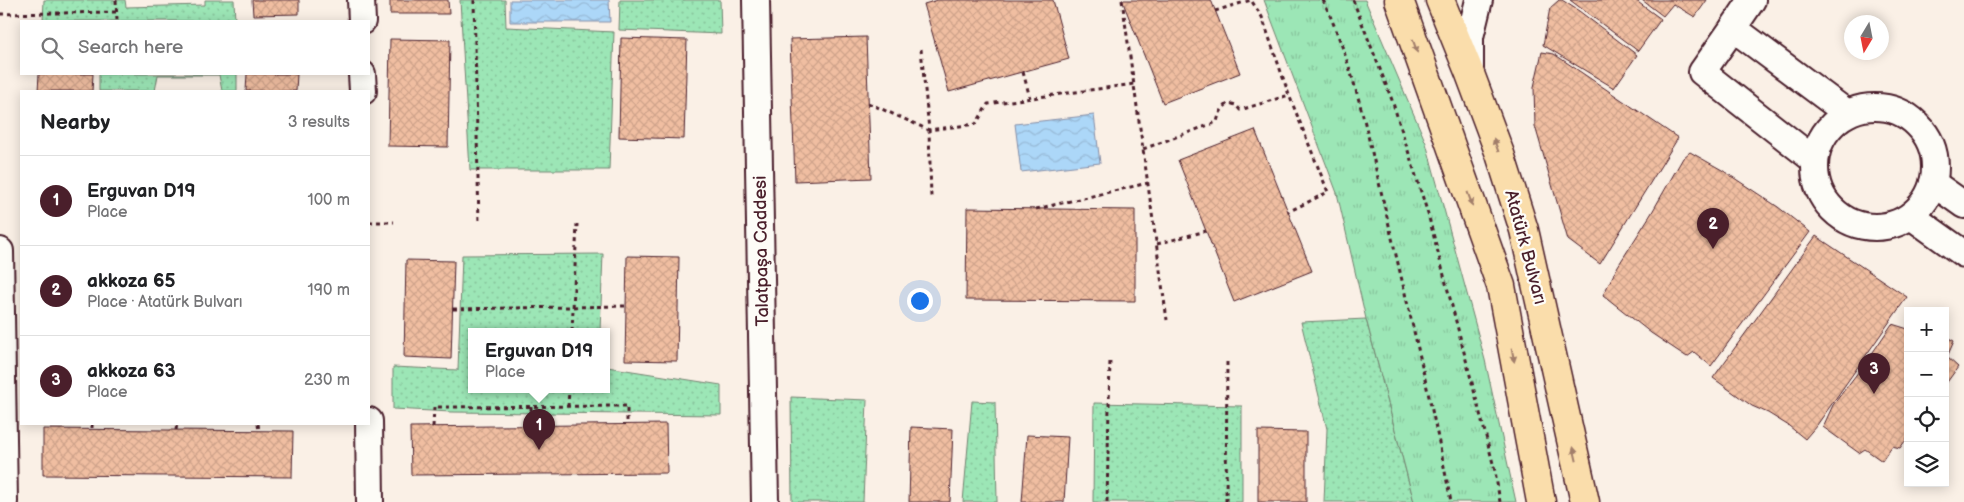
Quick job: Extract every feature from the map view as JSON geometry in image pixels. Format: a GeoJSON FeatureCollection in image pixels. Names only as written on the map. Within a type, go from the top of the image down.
{"type":"FeatureCollection","features":[{"type":"Feature","properties":{"kind":"main road","name":"Atatürk Bulvarı"},"geometry":{"type":"LineString","coordinates":[[1399,0],[1501,286],[1541,502]]}},
{"type":"Feature","properties":{"kind":"main road","name":"Atatürk Bulvarı"},"geometry":{"type":"LineString","coordinates":[[1440,0],[1500,154],[1524,230],[1585,502]]}},
{"type":"Feature","properties":{"kind":"street"},"geometry":{"type":"LineString","coordinates":[[361,0],[362,20]]}},
{"type":"Feature","properties":{"kind":"street","name":"Talatpaşa Caddesi"},"geometry":{"type":"LineString","coordinates":[[756,0],[765,502]]}},
{"type":"Feature","properties":{"kind":"street"},"geometry":{"type":"LineString","coordinates":[[1752,0],[1702,72],[1814,160]]}},
{"type":"Feature","properties":{"kind":"street"},"geometry":{"type":"LineString","coordinates":[[1470,74],[1471,4]]}},
{"type":"Feature","properties":{"kind":"street"},"geometry":{"type":"LineString","coordinates":[[1733,28],[1847,113]]}},
{"type":"Feature","properties":{"kind":"street"},"geometry":{"type":"LineString","coordinates":[[362,75],[363,90]]}},
{"type":"Feature","properties":{"kind":"street"},"geometry":{"type":"LineString","coordinates":[[1866,107],[1886,107],[1904,114],[1920,126],[1931,144],[1936,163],[1933,183],[1924,201],[1911,216],[1893,225],[1873,227],[1854,224],[1836,214],[1823,198],[1815,180],[1814,160],[1820,141],[1831,124],[1847,113],[1866,107]]}},
{"type":"Feature","properties":{"kind":"street"},"geometry":{"type":"LineString","coordinates":[[1933,183],[1964,205]]}},
{"type":"Feature","properties":{"kind":"street"},"geometry":{"type":"LineString","coordinates":[[1911,216],[1964,254]]}},
{"type":"Feature","properties":{"kind":"street"},"geometry":{"type":"LineString","coordinates":[[0,251],[4,502]]}},
{"type":"Feature","properties":{"kind":"street"},"geometry":{"type":"LineString","coordinates":[[369,425],[370,502]]}},
{"type":"Feature","properties":{"kind":"path"},"geometry":{"type":"LineString","coordinates":[[116,0],[117,20]]}},
{"type":"Feature","properties":{"kind":"path"},"geometry":{"type":"LineString","coordinates":[[474,0],[478,223]]}},
{"type":"Feature","properties":{"kind":"path"},"geometry":{"type":"LineString","coordinates":[[1122,0],[1167,320]]}},
{"type":"Feature","properties":{"kind":"path"},"geometry":{"type":"LineString","coordinates":[[1215,11],[1250,0],[1262,17],[1289,95],[1328,192],[1288,212]]}},
{"type":"Feature","properties":{"kind":"path"},"geometry":{"type":"LineString","coordinates":[[1323,0],[1337,29],[1359,101],[1436,424],[1451,502]]}},
{"type":"Feature","properties":{"kind":"path"},"geometry":{"type":"LineString","coordinates":[[1353,0],[1392,100],[1428,214],[1495,471],[1500,502]]}},
{"type":"Feature","properties":{"kind":"path"},"geometry":{"type":"LineString","coordinates":[[0,14],[117,12]]}},
{"type":"Feature","properties":{"kind":"path"},"geometry":{"type":"LineString","coordinates":[[920,49],[928,130],[931,198]]}},
{"type":"Feature","properties":{"kind":"path"},"geometry":{"type":"LineString","coordinates":[[1022,72],[1030,98]]}},
{"type":"Feature","properties":{"kind":"path"},"geometry":{"type":"LineString","coordinates":[[868,103],[928,130],[976,124],[988,104],[1134,84]]}},
{"type":"Feature","properties":{"kind":"path"},"geometry":{"type":"LineString","coordinates":[[1143,149],[1218,122],[1219,114],[1224,106],[1229,103],[1236,105],[1240,110],[1289,95]]}},
{"type":"Feature","properties":{"kind":"path"},"geometry":{"type":"LineString","coordinates":[[1036,209],[1148,183]]}},
{"type":"Feature","properties":{"kind":"path"},"geometry":{"type":"LineString","coordinates":[[370,222],[394,222]]}},
{"type":"Feature","properties":{"kind":"path"},"geometry":{"type":"LineString","coordinates":[[572,328],[577,224]]}},
{"type":"Feature","properties":{"kind":"path"},"geometry":{"type":"LineString","coordinates":[[1157,244],[1206,231]]}},
{"type":"Feature","properties":{"kind":"path"},"geometry":{"type":"LineString","coordinates":[[453,309],[626,306]]}},
{"type":"Feature","properties":{"kind":"path"},"geometry":{"type":"LineString","coordinates":[[1107,502],[1110,359]]}},
{"type":"Feature","properties":{"kind":"path"},"geometry":{"type":"LineString","coordinates":[[1226,502],[1228,362]]}},
{"type":"Feature","properties":{"kind":"path"},"geometry":{"type":"LineString","coordinates":[[568,407],[569,393]]}},
{"type":"Feature","properties":{"kind":"path"},"geometry":{"type":"LineString","coordinates":[[433,427],[434,407],[627,406],[626,425]]}},
{"type":"Feature","properties":{"kind":"path"},"geometry":{"type":"LineString","coordinates":[[531,407],[532,426]]}},
{"type":"Feature","properties":{"kind":"path"},"geometry":{"type":"LineString","coordinates":[[92,425],[92,430]]}},
{"type":"Feature","properties":{"kind":"path"},"geometry":{"type":"LineString","coordinates":[[176,430],[177,425]]}},
{"type":"Feature","properties":{"kind":"path"},"geometry":{"type":"LineString","coordinates":[[258,425],[259,431]]}},
{"type":"Feature","properties":{"kind":"green space"},"geometry":{"type":"Polygon","coordinates":[[[44,0],[125,0],[126,7],[205,5],[205,0],[234,0],[235,20],[43,20],[44,0]]]}},
{"type":"Feature","properties":{"kind":"green space"},"geometry":{"type":"Polygon","coordinates":[[[460,0],[505,0],[506,27],[614,32],[609,170],[470,170],[460,0]]]}},
{"type":"Feature","properties":{"kind":"green space"},"geometry":{"type":"Polygon","coordinates":[[[620,0],[720,0],[721,34],[619,30],[620,0]]]}},
{"type":"Feature","properties":{"kind":"green space"},"geometry":{"type":"Polygon","coordinates":[[[1264,0],[1365,0],[1426,143],[1485,360],[1516,502],[1414,502],[1366,319],[1337,193],[1264,0]]]}},
{"type":"Feature","properties":{"kind":"green space"},"geometry":{"type":"Polygon","coordinates":[[[99,75],[158,75],[155,90],[99,90],[99,75]]]}},
{"type":"Feature","properties":{"kind":"green space"},"geometry":{"type":"Polygon","coordinates":[[[219,75],[237,75],[237,90],[222,90],[219,75]]]}},
{"type":"Feature","properties":{"kind":"green space"},"geometry":{"type":"Polygon","coordinates":[[[603,254],[600,328],[468,328],[468,393],[610,393],[610,367],[721,385],[721,415],[451,412],[393,409],[393,367],[458,370],[462,255],[603,254]]]}},
{"type":"Feature","properties":{"kind":"green space"},"geometry":{"type":"Polygon","coordinates":[[[1366,319],[1414,502],[1324,502],[1327,429],[1301,322],[1366,319]]]}},
{"type":"Feature","properties":{"kind":"green space"},"geometry":{"type":"Polygon","coordinates":[[[791,397],[867,400],[863,502],[792,502],[791,397]]]}},
{"type":"Feature","properties":{"kind":"green space"},"geometry":{"type":"Polygon","coordinates":[[[972,401],[995,402],[997,502],[963,502],[972,401]]]}},
{"type":"Feature","properties":{"kind":"green space"},"geometry":{"type":"Polygon","coordinates":[[[1094,403],[1242,406],[1242,502],[1093,502],[1094,403]]]}},
{"type":"Feature","properties":{"kind":"water"},"geometry":{"type":"Polygon","coordinates":[[[510,0],[609,0],[610,22],[510,22],[510,0]]]}},
{"type":"Feature","properties":{"kind":"water"},"geometry":{"type":"Polygon","coordinates":[[[1094,115],[1100,163],[1021,172],[1015,124],[1094,115]]]}},
{"type":"Feature","properties":{"kind":"building"},"geometry":{"type":"Polygon","coordinates":[[[252,0],[299,0],[299,14],[253,15],[252,0]]]}},
{"type":"Feature","properties":{"kind":"building"},"geometry":{"type":"Polygon","coordinates":[[[390,0],[448,0],[449,14],[390,14],[390,0]]]}},
{"type":"Feature","properties":{"kind":"building"},"geometry":{"type":"Polygon","coordinates":[[[938,0],[1053,0],[1069,59],[949,92],[924,4],[938,0]]]}},
{"type":"Feature","properties":{"kind":"building"},"geometry":{"type":"Polygon","coordinates":[[[1122,0],[1211,0],[1240,73],[1163,103],[1122,0]]]}},
{"type":"Feature","properties":{"kind":"building"},"geometry":{"type":"Polygon","coordinates":[[[1559,0],[1579,11],[1637,55],[1614,88],[1543,45],[1550,8],[1559,0]]]}},
{"type":"Feature","properties":{"kind":"building"},"geometry":{"type":"Polygon","coordinates":[[[1570,0],[1635,0],[1661,19],[1638,51],[1570,0]]]}},
{"type":"Feature","properties":{"kind":"building"},"geometry":{"type":"Polygon","coordinates":[[[1642,0],[1707,0],[1695,17],[1673,4],[1663,16],[1642,0]]]}},
{"type":"Feature","properties":{"kind":"building"},"geometry":{"type":"Polygon","coordinates":[[[866,37],[871,178],[795,181],[790,39],[866,37]]]}},
{"type":"Feature","properties":{"kind":"building"},"geometry":{"type":"Polygon","coordinates":[[[621,38],[687,40],[684,139],[619,137],[621,38]]]}},
{"type":"Feature","properties":{"kind":"building"},"geometry":{"type":"Polygon","coordinates":[[[390,39],[450,40],[448,147],[388,146],[390,39]]]}},
{"type":"Feature","properties":{"kind":"building"},"geometry":{"type":"Polygon","coordinates":[[[1542,52],[1554,54],[1678,138],[1600,264],[1568,240],[1535,126],[1534,87],[1542,52]]]}},
{"type":"Feature","properties":{"kind":"building"},"geometry":{"type":"Polygon","coordinates":[[[39,75],[93,75],[92,90],[38,90],[39,75]]]}},
{"type":"Feature","properties":{"kind":"building"},"geometry":{"type":"Polygon","coordinates":[[[247,75],[297,75],[296,90],[246,90],[247,75]]]}},
{"type":"Feature","properties":{"kind":"building"},"geometry":{"type":"Polygon","coordinates":[[[1255,130],[1312,271],[1234,302],[1178,160],[1255,130]]]}},
{"type":"Feature","properties":{"kind":"building"},"geometry":{"type":"Polygon","coordinates":[[[1690,152],[1722,170],[1778,207],[1810,232],[1711,366],[1694,352],[1687,357],[1651,333],[1603,295],[1618,266],[1683,158],[1690,152]]]}},
{"type":"Feature","properties":{"kind":"building"},"geometry":{"type":"Polygon","coordinates":[[[967,208],[1135,210],[1135,301],[966,300],[967,208]]]}},
{"type":"Feature","properties":{"kind":"building"},"geometry":{"type":"Polygon","coordinates":[[[1816,236],[1907,297],[1817,425],[1805,439],[1789,426],[1752,406],[1713,378],[1816,236]]]}},
{"type":"Feature","properties":{"kind":"building"},"geometry":{"type":"Polygon","coordinates":[[[627,256],[679,257],[677,361],[625,360],[627,256]]]}},
{"type":"Feature","properties":{"kind":"building"},"geometry":{"type":"Polygon","coordinates":[[[406,260],[454,261],[451,359],[404,357],[406,260]]]}},
{"type":"Feature","properties":{"kind":"building"},"geometry":{"type":"Polygon","coordinates":[[[1892,324],[1904,328],[1904,442],[1900,448],[1892,446],[1882,461],[1865,449],[1859,453],[1823,427],[1833,405],[1892,324]]]}},
{"type":"Feature","properties":{"kind":"building"},"geometry":{"type":"Polygon","coordinates":[[[1949,338],[1954,341],[1949,352],[1949,338]]]}},
{"type":"Feature","properties":{"kind":"building"},"geometry":{"type":"Polygon","coordinates":[[[1949,359],[1958,367],[1949,379],[1949,359]]]}},
{"type":"Feature","properties":{"kind":"building"},"geometry":{"type":"Polygon","coordinates":[[[666,424],[667,473],[411,475],[410,427],[666,424]]]}},
{"type":"Feature","properties":{"kind":"building"},"geometry":{"type":"Polygon","coordinates":[[[911,427],[953,429],[950,502],[909,502],[911,427]]]}},
{"type":"Feature","properties":{"kind":"building"},"geometry":{"type":"Polygon","coordinates":[[[43,429],[293,431],[292,477],[43,475],[43,429]]]}},
{"type":"Feature","properties":{"kind":"building"},"geometry":{"type":"Polygon","coordinates":[[[1258,431],[1306,432],[1306,502],[1258,502],[1258,431]]]}},
{"type":"Feature","properties":{"kind":"building"},"geometry":{"type":"Polygon","coordinates":[[[1027,435],[1068,437],[1064,502],[1022,502],[1027,435]]]}},
{"type":"Feature","properties":{"kind":"place","name":"akkoza 65"},"geometry":{"type":"Point","coordinates":[1713,249]}},
{"type":"Feature","properties":{"kind":"place","name":"akkoza 63"},"geometry":{"type":"Point","coordinates":[1874,394]}},
{"type":"Feature","properties":{"kind":"place","name":"Erguvan D19"},"geometry":{"type":"Point","coordinates":[539,450]}}]}
